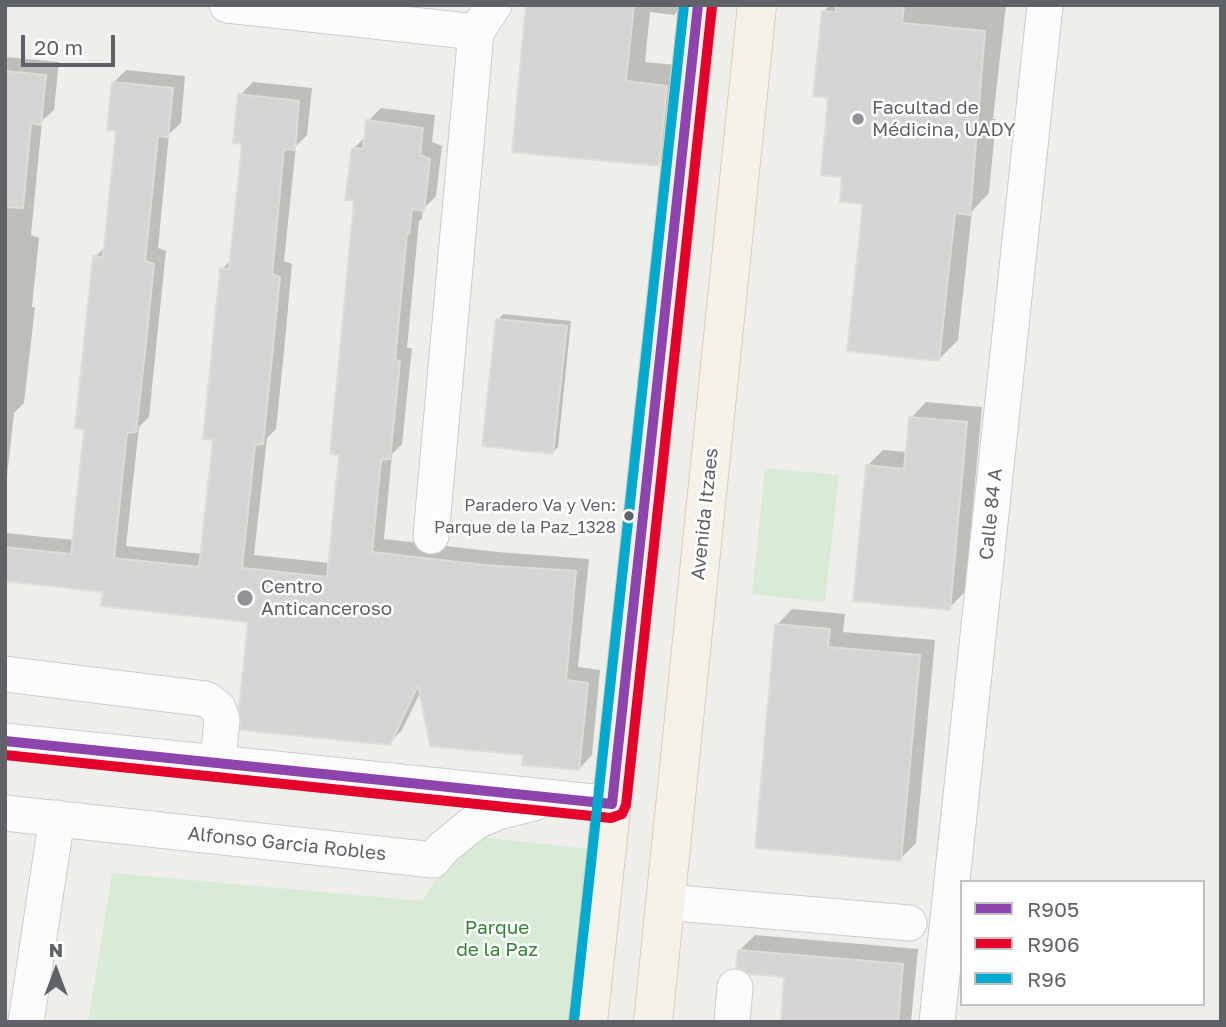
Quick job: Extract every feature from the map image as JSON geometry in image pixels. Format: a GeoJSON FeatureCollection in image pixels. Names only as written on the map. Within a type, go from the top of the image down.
{"type":"FeatureCollection","features":[{"type":"Feature","properties":{"kind":"main road"},"geometry":{"type":"LineString","coordinates":[[588,1022],[698,5]]}},
{"type":"Feature","properties":{"kind":"main road","name":"Avenida Itzaes"},"geometry":{"type":"LineString","coordinates":[[653,1022],[757,5]]}},
{"type":"Feature","properties":{"kind":"street"},"geometry":{"type":"LineString","coordinates":[[227,5],[485,18],[431,536]]}},
{"type":"Feature","properties":{"kind":"street","name":"Calle 84 A"},"geometry":{"type":"LineString","coordinates":[[937,1022],[1045,5]]}},
{"type":"Feature","properties":{"kind":"street"},"geometry":{"type":"LineString","coordinates":[[5,674],[206,699],[218,708],[222,719],[218,763]]}},
{"type":"Feature","properties":{"kind":"street","name":"Alfonso Garcia Robles"},"geometry":{"type":"LineString","coordinates":[[5,741],[612,804]]}},
{"type":"Feature","properties":{"kind":"street","name":"Alfonso Garcia Robles"},"geometry":{"type":"LineString","coordinates":[[5,813],[433,860],[443,848],[475,822],[498,812],[551,798]]}},
{"type":"Feature","properties":{"kind":"street"},"geometry":{"type":"LineString","coordinates":[[26,1022],[57,818]]}},
{"type":"Feature","properties":{"kind":"street"},"geometry":{"type":"LineString","coordinates":[[665,902],[909,923]]}},
{"type":"Feature","properties":{"kind":"street"},"geometry":{"type":"LineString","coordinates":[[732,1022],[735,987]]}},
{"type":"Feature","properties":{"kind":"green space"},"geometry":{"type":"Polygon","coordinates":[[[765,468],[839,475],[825,602],[752,594],[765,468]]]}},
{"type":"Feature","properties":{"kind":"green space","name":"Parque de la Paz"},"geometry":{"type":"Polygon","coordinates":[[[475,838],[590,849],[572,1022],[88,1022],[112,873],[422,901],[456,850],[475,838]]]}},
{"type":"Feature","properties":{"kind":"building"},"geometry":{"type":"Polygon","coordinates":[[[526,5],[634,5],[626,81],[667,86],[659,166],[512,152],[526,5]]]}},
{"type":"Feature","properties":{"kind":"building","name":"Facultad de Médicina, UADY"},"geometry":{"type":"Polygon","coordinates":[[[836,5],[904,5],[902,23],[985,31],[970,215],[955,213],[939,361],[847,351],[863,204],[840,202],[842,177],[821,175],[828,98],[813,96],[822,11],[836,12],[836,5]]]}},
{"type":"Feature","properties":{"kind":"building"},"geometry":{"type":"Polygon","coordinates":[[[5,71],[46,75],[41,125],[31,123],[23,208],[5,207],[5,71]]]}},
{"type":"Feature","properties":{"kind":"building"},"geometry":{"type":"Polygon","coordinates":[[[112,82],[173,88],[168,137],[158,136],[145,261],[154,264],[145,352],[136,432],[127,433],[114,558],[199,567],[213,440],[203,439],[220,268],[229,269],[242,144],[233,143],[238,94],[299,101],[295,150],[284,149],[272,274],[280,277],[271,367],[263,444],[255,445],[242,568],[327,577],[339,455],[330,454],[354,201],[345,200],[352,148],[363,149],[366,120],[423,128],[420,155],[430,159],[424,211],[412,209],[409,234],[407,233],[395,360],[400,361],[390,459],[381,460],[372,552],[484,565],[576,571],[566,680],[588,683],[579,770],[522,765],[523,755],[430,746],[418,685],[390,745],[241,730],[239,708],[248,622],[101,606],[103,592],[5,581],[5,547],[71,554],[84,429],[75,428],[93,256],[103,257],[116,131],[107,130],[112,82]]]}},
{"type":"Feature","properties":{"kind":"building"},"geometry":{"type":"Polygon","coordinates":[[[496,319],[567,326],[553,454],[482,446],[496,319]]]}},
{"type":"Feature","properties":{"kind":"building"},"geometry":{"type":"Polygon","coordinates":[[[909,417],[967,422],[950,610],[853,601],[866,465],[904,469],[909,417]]]}},
{"type":"Feature","properties":{"kind":"building"},"geometry":{"type":"Polygon","coordinates":[[[775,624],[830,629],[828,647],[920,655],[901,861],[755,848],[775,624]]]}},
{"type":"Feature","properties":{"kind":"building"},"geometry":{"type":"Polygon","coordinates":[[[738,950],[903,964],[898,1022],[781,1022],[784,977],[750,974],[736,967],[738,950]]]}},
{"type":"Feature","properties":{"kind":"transit line","name":"R96"},"geometry":{"type":"LineString","coordinates":[[574,1020],[684,5]]}},
{"type":"Feature","properties":{"kind":"transit line","name":"R905"},"geometry":{"type":"LineString","coordinates":[[5,741],[612,804],[698,5]]}},
{"type":"Feature","properties":{"kind":"transit line","name":"R906"},"geometry":{"type":"LineString","coordinates":[[5,755],[611,818],[622,814],[626,805],[712,6]]}},
{"type":"Feature","properties":{"kind":"place","name":"Facultad de Médicina, UADY"},"geometry":{"type":"Point","coordinates":[858,119]}},
{"type":"Feature","properties":{"kind":"place","name":"Paradero Va y Ven: Parque de la Paz_1328"},"geometry":{"type":"Point","coordinates":[629,516]}},
{"type":"Feature","properties":{"kind":"place","name":"Centro Anticanceroso"},"geometry":{"type":"Point","coordinates":[245,598]}}]}
